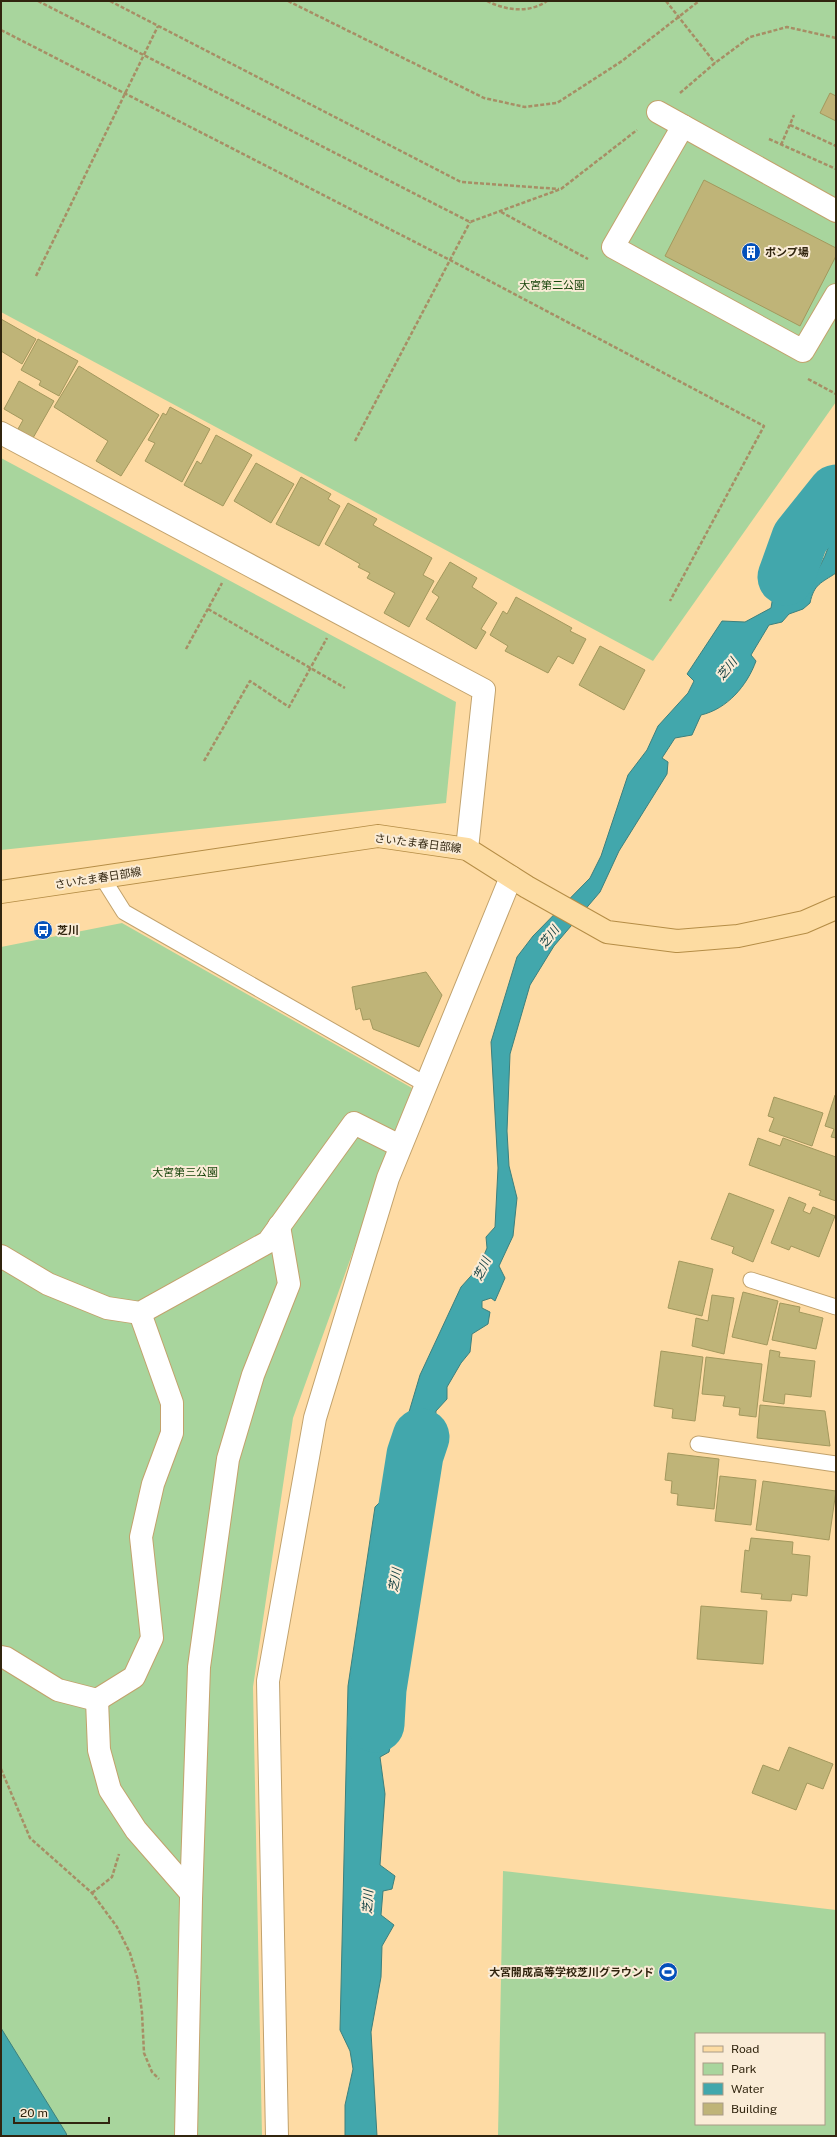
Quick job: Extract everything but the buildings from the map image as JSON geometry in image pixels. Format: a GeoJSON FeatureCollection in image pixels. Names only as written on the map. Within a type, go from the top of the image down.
{"type":"FeatureCollection","features":[{"type":"Feature","properties":{"kind":"main road","name":"さいたま春日部線"},"geometry":{"type":"LineString","coordinates":[[1,892],[378,836],[467,849],[519,882],[607,932],[677,941],[738,936],[804,922],[836,908]]}},
{"type":"Feature","properties":{"kind":"street"},"geometry":{"type":"LineString","coordinates":[[658,112],[836,211]]}},
{"type":"Feature","properties":{"kind":"street"},"geometry":{"type":"LineString","coordinates":[[683,126],[613,247],[803,351],[836,295]]}},
{"type":"Feature","properties":{"kind":"street"},"geometry":{"type":"LineString","coordinates":[[1,432],[484,690],[467,849]]}},
{"type":"Feature","properties":{"kind":"street"},"geometry":{"type":"LineString","coordinates":[[277,2136],[268,1681],[314,1418],[388,1178],[400,1146],[425,1084],[519,882]]}},
{"type":"Feature","properties":{"kind":"street"},"geometry":{"type":"LineString","coordinates":[[1,1256],[48,1284],[107,1308],[140,1313],[268,1242],[354,1123],[400,1146]]}},
{"type":"Feature","properties":{"kind":"street"},"geometry":{"type":"LineString","coordinates":[[186,2136],[191,1893],[199,1667],[228,1459],[253,1375],[289,1284],[279,1226]]}},
{"type":"Feature","properties":{"kind":"street"},"geometry":{"type":"LineString","coordinates":[[1,1657],[6,1658],[58,1690],[97,1700],[134,1677],[152,1638],[141,1537],[153,1484],[172,1433],[172,1403],[140,1313]]}},
{"type":"Feature","properties":{"kind":"street"},"geometry":{"type":"LineString","coordinates":[[97,1700],[99,1750],[110,1790],[136,1830],[191,1893]]}},
{"type":"Feature","properties":{"kind":"lane"},"geometry":{"type":"LineString","coordinates":[[102,877],[124,912],[425,1084]]}},
{"type":"Feature","properties":{"kind":"lane"},"geometry":{"type":"LineString","coordinates":[[751,1280],[836,1307]]}},
{"type":"Feature","properties":{"kind":"lane"},"geometry":{"type":"LineString","coordinates":[[698,1444],[836,1464]]}},
{"type":"Feature","properties":{"kind":"path"},"geometry":{"type":"LineString","coordinates":[[38,1],[470,222]]}},
{"type":"Feature","properties":{"kind":"path"},"geometry":{"type":"LineString","coordinates":[[110,1],[461,182],[561,189]]}},
{"type":"Feature","properties":{"kind":"path"},"geometry":{"type":"LineString","coordinates":[[288,1],[484,98],[525,107],[557,103],[622,61],[699,1]]}},
{"type":"Feature","properties":{"kind":"path"},"geometry":{"type":"LineString","coordinates":[[487,1],[502,9],[523,10],[547,1]]}},
{"type":"Feature","properties":{"kind":"path"},"geometry":{"type":"LineString","coordinates":[[666,1],[715,63]]}},
{"type":"Feature","properties":{"kind":"path"},"geometry":{"type":"LineString","coordinates":[[36,276],[158,26]]}},
{"type":"Feature","properties":{"kind":"path"},"geometry":{"type":"LineString","coordinates":[[355,441],[470,222],[561,189],[617,147],[715,63],[750,38],[788,27],[836,38]]}},
{"type":"Feature","properties":{"kind":"path"},"geometry":{"type":"LineString","coordinates":[[1,30],[450,260],[764,426],[670,601]]}},
{"type":"Feature","properties":{"kind":"path"},"geometry":{"type":"LineString","coordinates":[[781,145],[794,115]]}},
{"type":"Feature","properties":{"kind":"path"},"geometry":{"type":"LineString","coordinates":[[790,125],[836,146]]}},
{"type":"Feature","properties":{"kind":"path"},"geometry":{"type":"LineString","coordinates":[[764,138],[836,169]]}},
{"type":"Feature","properties":{"kind":"path"},"geometry":{"type":"LineString","coordinates":[[186,650],[236,558]]}},
{"type":"Feature","properties":{"kind":"path"},"geometry":{"type":"LineString","coordinates":[[208,609],[345,688]]}},
{"type":"Feature","properties":{"kind":"path"},"geometry":{"type":"LineString","coordinates":[[204,761],[250,681],[289,707],[340,613]]}},
{"type":"Feature","properties":{"kind":"path"},"geometry":{"type":"LineString","coordinates":[[1,1769],[30,1838],[92,1893],[117,1926],[130,1954],[138,1980],[142,2013],[144,2053],[152,2072],[166,2084],[187,2090]]}},
{"type":"Feature","properties":{"kind":"path"},"geometry":{"type":"LineString","coordinates":[[92,1893],[112,1878],[120,1852],[127,1816]]}},
{"type":"Feature","properties":{"kind":"green space","name":"大宮第二公園"},"geometry":{"type":"Polygon","coordinates":[[[1,1],[836,1],[836,402],[653,661],[1,312],[1,1]]]}},
{"type":"Feature","properties":{"kind":"green space"},"geometry":{"type":"Polygon","coordinates":[[[1,458],[456,702],[446,803],[1,850],[1,458]]]}},
{"type":"Feature","properties":{"kind":"green space","name":"大宮第三公園"},"geometry":{"type":"Polygon","coordinates":[[[122,923],[412,1088],[293,1418],[253,1687],[262,2136],[1,2136],[1,947],[122,923]]]}},
{"type":"Feature","properties":{"kind":"green space","name":"大宮開成高等学校芝川グラウンド"},"geometry":{"type":"Polygon","coordinates":[[[503,1871],[836,1910],[836,2136],[498,2136],[503,1871]]]}},
{"type":"Feature","properties":{"kind":"water"},"geometry":{"type":"Polygon","coordinates":[[[836,477],[836,498],[826,505],[803,540],[807,558],[807,568],[805,573],[802,579],[794,587],[782,594],[782,602],[788,604],[801,592],[817,572],[828,548],[820,542],[829,530],[836,525],[836,573],[816,588],[810,603],[803,609],[789,614],[782,622],[769,625],[751,655],[756,661],[752,670],[735,695],[719,708],[701,715],[692,735],[675,738],[662,758],[668,762],[667,774],[619,851],[600,892],[554,946],[530,985],[510,1054],[507,1131],[509,1166],[517,1198],[513,1236],[499,1266],[505,1278],[495,1301],[491,1298],[482,1301],[482,1308],[490,1312],[488,1324],[472,1334],[470,1352],[461,1363],[447,1387],[447,1399],[436,1411],[435,1426],[428,1449],[421,1452],[420,1459],[426,1469],[423,1479],[414,1492],[408,1511],[396,1520],[393,1546],[403,1551],[385,1612],[383,1709],[391,1714],[383,1732],[391,1742],[389,1752],[380,1757],[385,1794],[380,1865],[395,1876],[392,1889],[383,1891],[381,1915],[394,1925],[382,1946],[381,1977],[371,2032],[377,2136],[345,2136],[345,2105],[353,2069],[350,2051],[340,2030],[348,1686],[375,1507],[387,1495],[400,1456],[401,1439],[420,1375],[461,1287],[479,1267],[487,1248],[486,1237],[495,1227],[498,1168],[491,1042],[517,957],[533,936],[590,878],[601,856],[628,775],[647,750],[658,726],[688,693],[694,681],[687,674],[722,621],[745,622],[771,608],[775,584],[790,548],[817,509],[817,499],[832,479],[836,477]]]}},
{"type":"Feature","properties":{"kind":"water"},"geometry":{"type":"Polygon","coordinates":[[[1,2028],[66,2133],[67,2136],[1,2136],[1,2028]]]}},
{"type":"Feature","properties":{"kind":"waterway","name":"芝川"},"geometry":{"type":"LineString","coordinates":[[786,577],[800,538],[836,493]]}},
{"type":"Feature","properties":{"kind":"waterway","name":"芝川"},"geometry":{"type":"LineString","coordinates":[[376,1724],[378,1689],[415,1455],[421,1437]]}},
{"type":"Feature","properties":{"kind":"place","name":"ポンプ場"},"geometry":{"type":"Point","coordinates":[751,252]}},
{"type":"Feature","properties":{"kind":"place","name":"芝川"},"geometry":{"type":"Point","coordinates":[43,930]}},
{"type":"Feature","properties":{"kind":"place","name":"大宮開成高等学校芝川グラウンド"},"geometry":{"type":"Point","coordinates":[668,1972]}}]}
